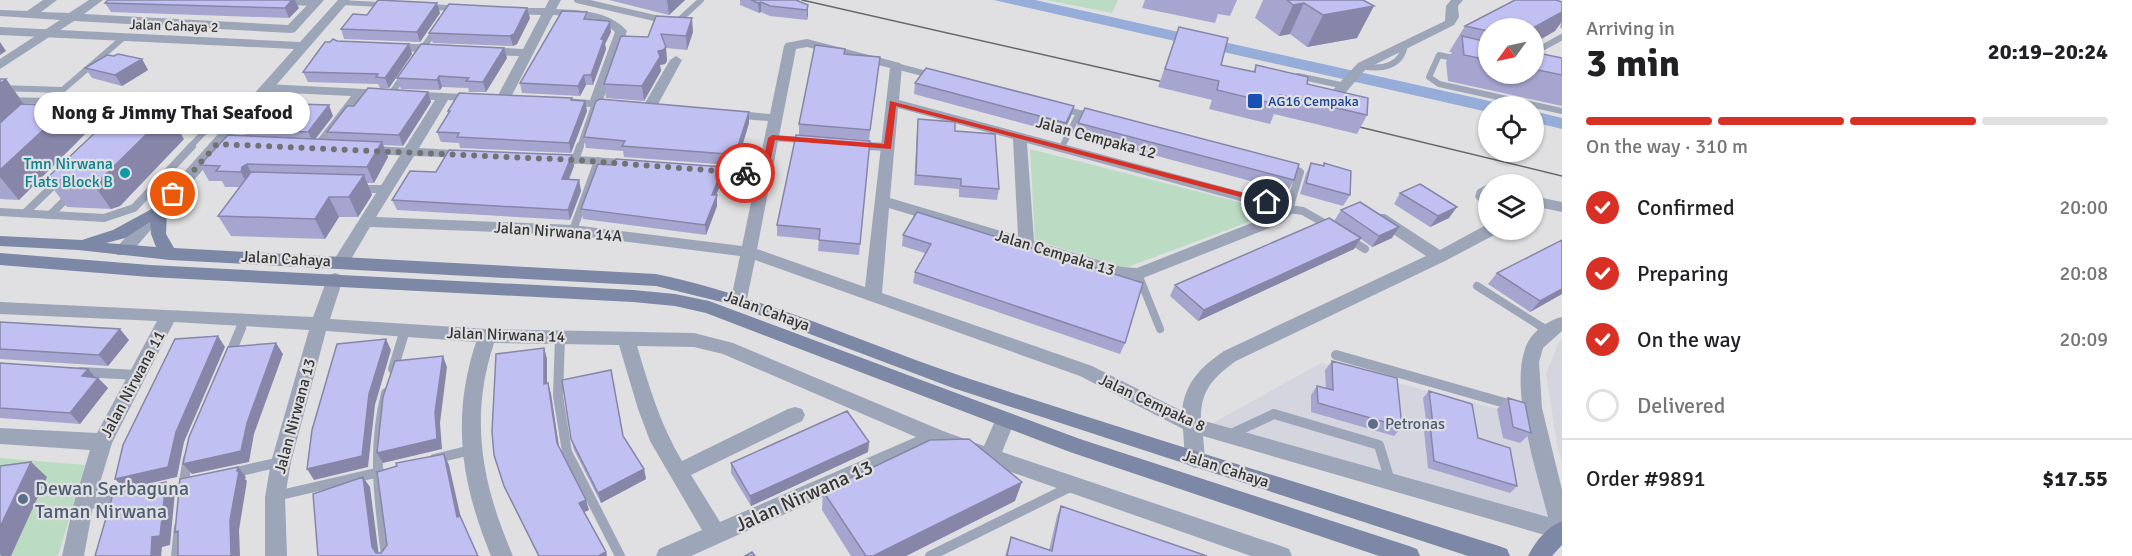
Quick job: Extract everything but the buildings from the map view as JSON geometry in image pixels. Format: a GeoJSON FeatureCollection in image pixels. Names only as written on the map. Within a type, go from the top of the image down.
{"type":"FeatureCollection","features":[{"type":"Feature","properties":{"kind":"main road"},"geometry":{"type":"LineString","coordinates":[[78,245],[118,234],[159,210]]}},
{"type":"Feature","properties":{"kind":"main road"},"geometry":{"type":"LineString","coordinates":[[159,210],[156,233],[159,241],[170,254]]}},
{"type":"Feature","properties":{"kind":"main road","name":"Jalan Cahaya"},"geometry":{"type":"LineString","coordinates":[[0,241],[78,245],[123,251],[633,296],[675,300],[710,307],[1077,446],[1409,556]]}},
{"type":"Feature","properties":{"kind":"main road"},"geometry":{"type":"LineString","coordinates":[[71,264],[93,262],[123,251],[127,259],[150,271]]}},
{"type":"Feature","properties":{"kind":"main road","name":"Jalan Cahaya"},"geometry":{"type":"LineString","coordinates":[[0,259],[150,271],[338,270],[656,280],[698,288],[739,299],[957,382],[1499,556]]}},
{"type":"Feature","properties":{"kind":"main road"},"geometry":{"type":"LineString","coordinates":[[1539,556],[1562,530]]}},
{"type":"Feature","properties":{"kind":"street"},"geometry":{"type":"LineString","coordinates":[[29,15],[51,0]]}},
{"type":"Feature","properties":{"kind":"street"},"geometry":{"type":"LineString","coordinates":[[0,65],[97,0]]}},
{"type":"Feature","properties":{"kind":"street"},"geometry":{"type":"LineString","coordinates":[[266,88],[508,99],[527,53],[555,0]]}},
{"type":"Feature","properties":{"kind":"street"},"geometry":{"type":"LineString","coordinates":[[1339,89],[1360,68],[1450,23],[1453,17],[1452,6],[1457,0]]}},
{"type":"Feature","properties":{"kind":"street"},"geometry":{"type":"LineString","coordinates":[[0,13],[291,29],[317,1]]}},
{"type":"Feature","properties":{"kind":"street"},"geometry":{"type":"LineString","coordinates":[[123,251],[159,210],[223,145],[230,130],[343,1],[431,3],[448,12],[489,10],[549,13],[599,18],[614,24],[621,31],[595,103]]}},
{"type":"Feature","properties":{"kind":"street","name":"Jalan Cahaya 2"},"geometry":{"type":"LineString","coordinates":[[0,31],[44,35],[304,46]]}},
{"type":"Feature","properties":{"kind":"street"},"geometry":{"type":"LineString","coordinates":[[739,299],[790,46],[797,43],[807,43],[896,66],[873,296]]}},
{"type":"Feature","properties":{"kind":"street"},"geometry":{"type":"LineString","coordinates":[[376,46],[419,53],[463,50],[527,53]]}},
{"type":"Feature","properties":{"kind":"street"},"geometry":{"type":"LineString","coordinates":[[549,101],[644,107],[676,60]]}},
{"type":"Feature","properties":{"kind":"street"},"geometry":{"type":"LineString","coordinates":[[318,148],[360,93]]}},
{"type":"Feature","properties":{"kind":"street","name":"Jalan Nirwana 13"},"geometry":{"type":"LineString","coordinates":[[276,556],[275,497],[281,462],[320,323],[338,270],[444,96]]}},
{"type":"Feature","properties":{"kind":"street","name":"Jalan Cempaka 12"},"geometry":{"type":"LineString","coordinates":[[892,102],[1289,209]]}},
{"type":"Feature","properties":{"kind":"street"},"geometry":{"type":"LineString","coordinates":[[718,114],[776,118]]}},
{"type":"Feature","properties":{"kind":"street"},"geometry":{"type":"LineString","coordinates":[[1020,136],[1026,244]]}},
{"type":"Feature","properties":{"kind":"street"},"geometry":{"type":"LineString","coordinates":[[410,152],[481,155]]}},
{"type":"Feature","properties":{"kind":"street"},"geometry":{"type":"LineString","coordinates":[[540,158],[645,165]]}},
{"type":"Feature","properties":{"kind":"street"},"geometry":{"type":"LineString","coordinates":[[693,168],[764,174]]}},
{"type":"Feature","properties":{"kind":"street","name":"Jalan Cempaka 13"},"geometry":{"type":"LineString","coordinates":[[882,201],[1122,273],[1138,274],[1277,219],[1289,209]]}},
{"type":"Feature","properties":{"kind":"street"},"geometry":{"type":"LineString","coordinates":[[1544,203],[1562,207]]}},
{"type":"Feature","properties":{"kind":"street"},"geometry":{"type":"LineString","coordinates":[[1370,212],[1439,257]]}},
{"type":"Feature","properties":{"kind":"street","name":"Jalan Nirwana 14A"},"geometry":{"type":"LineString","coordinates":[[366,222],[573,230],[748,252]]}},
{"type":"Feature","properties":{"kind":"street"},"geometry":{"type":"LineString","coordinates":[[1195,459],[1191,402],[1197,385],[1209,369],[1230,356],[1478,236]]}},
{"type":"Feature","properties":{"kind":"street","name":"Jalan Cempaka 8"},"geometry":{"type":"LineString","coordinates":[[748,252],[1086,371],[1192,425],[1562,530]]}},
{"type":"Feature","properties":{"kind":"street","name":"Jalan Nirwana 14"},"geometry":{"type":"LineString","coordinates":[[0,308],[320,323],[487,336],[694,340],[727,348],[936,437],[1072,486],[1281,556]]}},
{"type":"Feature","properties":{"kind":"street","name":"Jalan Nirwana 11"},"geometry":{"type":"LineString","coordinates":[[73,556],[83,506],[102,442],[169,316]]}},
{"type":"Feature","properties":{"kind":"street"},"geometry":{"type":"LineString","coordinates":[[1554,327],[1533,348],[1530,367],[1533,411],[1562,530]]}},
{"type":"Feature","properties":{"kind":"street"},"geometry":{"type":"LineString","coordinates":[[487,336],[475,376],[471,411],[471,450],[494,538],[502,556]]}},
{"type":"Feature","properties":{"kind":"street"},"geometry":{"type":"LineString","coordinates":[[626,338],[647,409],[660,441],[716,535]]}},
{"type":"Feature","properties":{"kind":"street"},"geometry":{"type":"LineString","coordinates":[[679,472],[795,415]]}},
{"type":"Feature","properties":{"kind":"street"},"geometry":{"type":"LineString","coordinates":[[990,456],[1005,420]]}},
{"type":"Feature","properties":{"kind":"street"},"geometry":{"type":"LineString","coordinates":[[0,436],[102,442]]}},
{"type":"Feature","properties":{"kind":"street","name":"Jalan Nirwana 13"},"geometry":{"type":"LineString","coordinates":[[670,555],[936,437]]}},
{"type":"Feature","properties":{"kind":"lane"},"geometry":{"type":"LineString","coordinates":[[577,0],[676,23],[701,0]]}},
{"type":"Feature","properties":{"kind":"lane"},"geometry":{"type":"LineString","coordinates":[[282,2],[317,1]]}},
{"type":"Feature","properties":{"kind":"lane"},"geometry":{"type":"LineString","coordinates":[[419,53],[439,24]]}},
{"type":"Feature","properties":{"kind":"lane"},"geometry":{"type":"LineString","coordinates":[[1544,47],[1562,37]]}},
{"type":"Feature","properties":{"kind":"lane"},"geometry":{"type":"LineString","coordinates":[[33,115],[123,38]]}},
{"type":"Feature","properties":{"kind":"lane"},"geometry":{"type":"LineString","coordinates":[[1468,62],[1439,55],[1429,77],[1440,84],[1562,111]]}},
{"type":"Feature","properties":{"kind":"lane"},"geometry":{"type":"LineString","coordinates":[[896,66],[942,78]]}},
{"type":"Feature","properties":{"kind":"lane"},"geometry":{"type":"LineString","coordinates":[[391,94],[410,67]]}},
{"type":"Feature","properties":{"kind":"lane"},"geometry":{"type":"LineString","coordinates":[[1293,75],[1339,89]]}},
{"type":"Feature","properties":{"kind":"lane"},"geometry":{"type":"LineString","coordinates":[[0,88],[62,90]]}},
{"type":"Feature","properties":{"kind":"lane"},"geometry":{"type":"LineString","coordinates":[[0,100],[50,101]]}},
{"type":"Feature","properties":{"kind":"lane"},"geometry":{"type":"LineString","coordinates":[[575,160],[595,103]]}},
{"type":"Feature","properties":{"kind":"lane"},"geometry":{"type":"LineString","coordinates":[[1056,107],[1101,118]]}},
{"type":"Feature","properties":{"kind":"lane"},"geometry":{"type":"LineString","coordinates":[[1062,147],[1079,113]]}},
{"type":"Feature","properties":{"kind":"lane"},"geometry":{"type":"LineString","coordinates":[[69,124],[126,126]]}},
{"type":"Feature","properties":{"kind":"lane"},"geometry":{"type":"LineString","coordinates":[[106,134],[114,126]]}},
{"type":"Feature","properties":{"kind":"lane"},"geometry":{"type":"LineString","coordinates":[[161,128],[230,130]]}},
{"type":"Feature","properties":{"kind":"lane"},"geometry":{"type":"LineString","coordinates":[[0,212],[104,218],[134,208],[207,129]]}},
{"type":"Feature","properties":{"kind":"lane"},"geometry":{"type":"LineString","coordinates":[[772,138],[818,141]]}},
{"type":"Feature","properties":{"kind":"lane"},"geometry":{"type":"LineString","coordinates":[[853,144],[888,147]]}},
{"type":"Feature","properties":{"kind":"lane"},"geometry":{"type":"LineString","coordinates":[[364,150],[410,152]]}},
{"type":"Feature","properties":{"kind":"lane"},"geometry":{"type":"LineString","coordinates":[[573,230],[598,161]]}},
{"type":"Feature","properties":{"kind":"lane"},"geometry":{"type":"LineString","coordinates":[[1273,162],[1300,170],[1289,209],[1314,216],[1365,249]]}},
{"type":"Feature","properties":{"kind":"lane"},"geometry":{"type":"LineString","coordinates":[[25,213],[66,174]]}},
{"type":"Feature","properties":{"kind":"lane"},"geometry":{"type":"LineString","coordinates":[[351,189],[386,189]]}},
{"type":"Feature","properties":{"kind":"lane"},"geometry":{"type":"LineString","coordinates":[[51,214],[75,190]]}},
{"type":"Feature","properties":{"kind":"lane"},"geometry":{"type":"LineString","coordinates":[[1138,274],[1160,330]]}},
{"type":"Feature","properties":{"kind":"lane"},"geometry":{"type":"LineString","coordinates":[[1477,286],[1554,327]]}},
{"type":"Feature","properties":{"kind":"lane"},"geometry":{"type":"LineString","coordinates":[[222,371],[245,319]]}},
{"type":"Feature","properties":{"kind":"lane"},"geometry":{"type":"LineString","coordinates":[[386,556],[381,472],[382,406],[405,330]]}},
{"type":"Feature","properties":{"kind":"lane"},"geometry":{"type":"LineString","coordinates":[[560,337],[558,396],[567,452],[620,556]]}},
{"type":"Feature","properties":{"kind":"lane"},"geometry":{"type":"LineString","coordinates":[[1336,355],[1533,411]]}},
{"type":"Feature","properties":{"kind":"lane"},"geometry":{"type":"LineString","coordinates":[[69,371],[138,375]]}},
{"type":"Feature","properties":{"kind":"lane"},"geometry":{"type":"LineString","coordinates":[[1227,436],[1274,414],[1378,445],[1390,482]]}},
{"type":"Feature","properties":{"kind":"lane"},"geometry":{"type":"LineString","coordinates":[[183,487],[191,445]]}},
{"type":"Feature","properties":{"kind":"lane"},"geometry":{"type":"LineString","coordinates":[[418,463],[471,450]]}},
{"type":"Feature","properties":{"kind":"lane"},"geometry":{"type":"LineString","coordinates":[[216,477],[281,462]]}},
{"type":"Feature","properties":{"kind":"lane"},"geometry":{"type":"LineString","coordinates":[[275,497],[381,472]]}},
{"type":"Feature","properties":{"kind":"lane"},"geometry":{"type":"LineString","coordinates":[[933,555],[1072,486]]}},
{"type":"Feature","properties":{"kind":"lane"},"geometry":{"type":"LineString","coordinates":[[83,506],[139,494]]}},
{"type":"Feature","properties":{"kind":"lane"},"geometry":{"type":"LineString","coordinates":[[176,556],[180,515]]}},
{"type":"Feature","properties":{"kind":"shaded area"},"geometry":{"type":"Polygon","coordinates":[[[1562,340],[1562,462],[1557,445],[1546,373],[1559,342],[1562,340]]]}},
{"type":"Feature","properties":{"kind":"shaded area"},"geometry":{"type":"Polygon","coordinates":[[[1321,363],[1528,417],[1554,523],[1209,425],[1321,363]]]}},
{"type":"Feature","properties":{"kind":"green space"},"geometry":{"type":"Polygon","coordinates":[[[1047,0],[1118,0],[1112,13],[1047,0]]]}},
{"type":"Feature","properties":{"kind":"green space"},"geometry":{"type":"Polygon","coordinates":[[[1030,149],[1247,204],[1259,218],[1125,268],[1035,240],[1030,149]]]}},
{"type":"Feature","properties":{"kind":"green space"},"geometry":{"type":"Polygon","coordinates":[[[0,458],[85,465],[58,556],[0,556],[0,458]]]}},
{"type":"Feature","properties":{"kind":"water"},"geometry":{"type":"Polygon","coordinates":[[[994,0],[1035,0],[1478,98],[1478,110],[994,0]]]}},
{"type":"Feature","properties":{"kind":"water"},"geometry":{"type":"Polygon","coordinates":[[[1544,114],[1562,118],[1562,129],[1544,125],[1544,114]]]}},
{"type":"Feature","properties":{"kind":"tram line"},"geometry":{"type":"LineString","coordinates":[[802,0],[1177,85]]}},
{"type":"Feature","properties":{"kind":"tram line"},"geometry":{"type":"LineString","coordinates":[[1343,123],[1562,176]]}},
{"type":"Feature","properties":{"kind":"way so far"},"geometry":{"type":"LineString","coordinates":[[173,194],[217,144],[575,160],[745,173]]}},
{"type":"Feature","properties":{"kind":"place","name":"AG16 Cempaka"},"geometry":{"type":"Point","coordinates":[1255,101]}},
{"type":"Feature","properties":{"kind":"place","name":"Tmn Nirwana Flats Block B"},"geometry":{"type":"Point","coordinates":[125,173]}},
{"type":"Feature","properties":{"kind":"place","name":"Nong & Jimmy Thai Seafood"},"geometry":{"type":"Point","coordinates":[173,194]}},
{"type":"Feature","properties":{"kind":"place","name":"Petronas"},"geometry":{"type":"Point","coordinates":[1373,424]}},
{"type":"Feature","properties":{"kind":"place","name":"Dewan Serbaguna Taman Nirwana"},"geometry":{"type":"Point","coordinates":[23,499]}},
{"type":"Feature","properties":{"kind":"route"},"geometry":{"type":"LineString","coordinates":[[745,173],[764,174],[772,138],[888,147],[892,102],[1267,202]]}}]}
